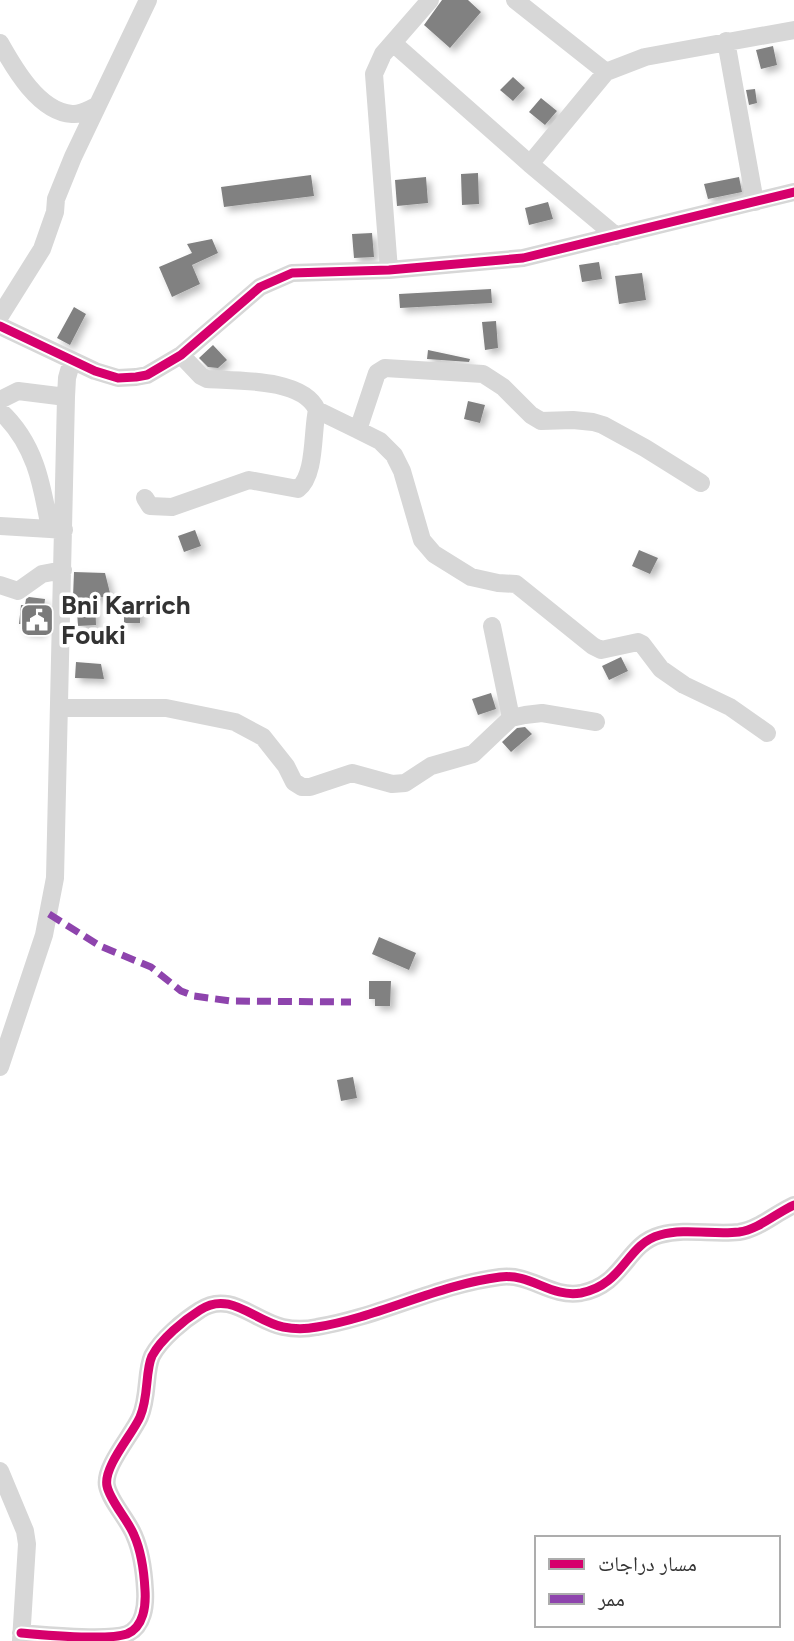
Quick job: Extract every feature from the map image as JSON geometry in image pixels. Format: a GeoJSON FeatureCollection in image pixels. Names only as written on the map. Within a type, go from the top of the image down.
{"type":"FeatureCollection","features":[{"type":"Feature","properties":{"kind":"street"},"geometry":{"type":"LineString","coordinates":[[148,0],[73,157],[56,199],[55,212],[41,250],[0,324],[106,375],[128,378],[147,375],[181,355],[260,287],[275,278],[309,271],[389,270],[505,261],[794,192]]}},
{"type":"Feature","properties":{"kind":"street"},"geometry":{"type":"LineString","coordinates":[[389,270],[374,74],[378,63],[393,43],[430,0]]}},
{"type":"Feature","properties":{"kind":"street"},"geometry":{"type":"LineString","coordinates":[[515,0],[606,72]]}},
{"type":"Feature","properties":{"kind":"street"},"geometry":{"type":"LineString","coordinates":[[530,164],[606,72],[645,57],[794,30]]}},
{"type":"Feature","properties":{"kind":"street"},"geometry":{"type":"LineString","coordinates":[[726,41],[755,202]]}},
{"type":"Feature","properties":{"kind":"street"},"geometry":{"type":"LineString","coordinates":[[0,43],[21,79],[46,102],[71,114],[82,113],[97,106]]}},
{"type":"Feature","properties":{"kind":"street"},"geometry":{"type":"LineString","coordinates":[[393,43],[616,236]]}},
{"type":"Feature","properties":{"kind":"street"},"geometry":{"type":"LineString","coordinates":[[145,498],[150,506],[172,507],[249,480],[298,489],[306,483],[309,472],[317,410],[314,402],[282,386],[207,379],[181,355]]}},
{"type":"Feature","properties":{"kind":"street"},"geometry":{"type":"LineString","coordinates":[[57,530],[66,397],[72,360]]}},
{"type":"Feature","properties":{"kind":"street"},"geometry":{"type":"LineString","coordinates":[[358,430],[377,373],[381,369],[483,374],[503,387],[531,415],[541,421],[573,420],[603,425],[701,483]]}},
{"type":"Feature","properties":{"kind":"street"},"geometry":{"type":"LineString","coordinates":[[0,400],[18,391],[66,397]]}},
{"type":"Feature","properties":{"kind":"street"},"geometry":{"type":"LineString","coordinates":[[317,410],[380,441],[394,455],[402,471],[422,540],[434,554],[471,578],[516,584],[601,650],[638,642],[642,644],[661,669],[684,685],[730,706],[767,733]]}},
{"type":"Feature","properties":{"kind":"street"},"geometry":{"type":"LineString","coordinates":[[0,411],[28,444],[57,530],[63,570],[57,849],[50,907],[41,945],[0,1067]]}},
{"type":"Feature","properties":{"kind":"street"},"geometry":{"type":"LineString","coordinates":[[0,526],[57,530]]}},
{"type":"Feature","properties":{"kind":"street"},"geometry":{"type":"LineString","coordinates":[[0,585],[18,591],[42,574],[63,570]]}},
{"type":"Feature","properties":{"kind":"street"},"geometry":{"type":"LineString","coordinates":[[492,626],[511,718]]}},
{"type":"Feature","properties":{"kind":"street"},"geometry":{"type":"LineString","coordinates":[[59,708],[166,708],[234,722],[263,737],[286,766],[294,782],[302,787],[310,787],[352,773],[392,784],[405,783],[431,766],[473,754],[511,718],[542,713],[596,722]]}},
{"type":"Feature","properties":{"kind":"street"},"geometry":{"type":"LineString","coordinates":[[0,1471],[25,1531],[27,1544],[21,1637],[108,1638],[128,1634],[139,1624],[146,1603],[144,1565],[134,1536],[106,1483],[112,1465],[141,1416],[148,1391],[152,1357],[166,1339],[198,1311],[211,1303],[237,1306],[282,1327],[313,1328],[358,1318],[461,1285],[503,1276],[526,1278],[553,1292],[580,1293],[606,1284],[643,1243],[660,1235],[698,1230],[740,1232],[794,1205]]}},
{"type":"Feature","properties":{"kind":"building"},"geometry":{"type":"Polygon","coordinates":[[[442,0],[468,0],[481,12],[450,48],[424,25],[442,0]]]}},
{"type":"Feature","properties":{"kind":"building"},"geometry":{"type":"Polygon","coordinates":[[[773,46],[777,65],[761,69],[756,50],[773,46]]]}},
{"type":"Feature","properties":{"kind":"building"},"geometry":{"type":"Polygon","coordinates":[[[513,77],[525,88],[513,101],[500,90],[513,77]]]}},
{"type":"Feature","properties":{"kind":"building"},"geometry":{"type":"Polygon","coordinates":[[[755,89],[757,103],[749,105],[746,90],[755,89]]]}},
{"type":"Feature","properties":{"kind":"building"},"geometry":{"type":"Polygon","coordinates":[[[541,98],[557,111],[545,125],[529,112],[541,98]]]}},
{"type":"Feature","properties":{"kind":"building"},"geometry":{"type":"Polygon","coordinates":[[[478,173],[479,204],[462,205],[461,174],[478,173]]]}},
{"type":"Feature","properties":{"kind":"building"},"geometry":{"type":"Polygon","coordinates":[[[311,175],[314,196],[224,207],[221,187],[311,175]]]}},
{"type":"Feature","properties":{"kind":"building"},"geometry":{"type":"Polygon","coordinates":[[[426,177],[428,203],[397,206],[395,180],[426,177]]]}},
{"type":"Feature","properties":{"kind":"building"},"geometry":{"type":"Polygon","coordinates":[[[739,177],[742,192],[708,199],[704,184],[739,177]]]}},
{"type":"Feature","properties":{"kind":"building"},"geometry":{"type":"Polygon","coordinates":[[[548,202],[553,219],[529,225],[525,208],[548,202]]]}},
{"type":"Feature","properties":{"kind":"building"},"geometry":{"type":"Polygon","coordinates":[[[372,233],[374,257],[354,258],[352,234],[372,233]]]}},
{"type":"Feature","properties":{"kind":"building"},"geometry":{"type":"Polygon","coordinates":[[[212,239],[218,253],[192,265],[200,284],[172,297],[159,267],[192,253],[187,244],[212,239]]]}},
{"type":"Feature","properties":{"kind":"building"},"geometry":{"type":"Polygon","coordinates":[[[599,262],[602,279],[582,282],[579,265],[599,262]]]}},
{"type":"Feature","properties":{"kind":"building"},"geometry":{"type":"Polygon","coordinates":[[[642,273],[646,300],[619,304],[615,276],[642,273]]]}},
{"type":"Feature","properties":{"kind":"building"},"geometry":{"type":"Polygon","coordinates":[[[491,289],[492,303],[400,308],[399,294],[491,289]]]}},
{"type":"Feature","properties":{"kind":"building"},"geometry":{"type":"Polygon","coordinates":[[[74,307],[86,314],[70,345],[57,338],[74,307]]]}},
{"type":"Feature","properties":{"kind":"building"},"geometry":{"type":"Polygon","coordinates":[[[496,321],[498,348],[485,350],[482,322],[496,321]]]}},
{"type":"Feature","properties":{"kind":"building"},"geometry":{"type":"Polygon","coordinates":[[[213,345],[227,360],[218,368],[208,367],[199,358],[213,345]]]}},
{"type":"Feature","properties":{"kind":"building"},"geometry":{"type":"Polygon","coordinates":[[[428,350],[470,359],[469,362],[427,359],[428,350]]]}},
{"type":"Feature","properties":{"kind":"building"},"geometry":{"type":"Polygon","coordinates":[[[468,401],[485,405],[480,423],[464,419],[468,401]]]}},
{"type":"Feature","properties":{"kind":"building"},"geometry":{"type":"Polygon","coordinates":[[[195,530],[201,546],[184,552],[178,536],[195,530]]]}},
{"type":"Feature","properties":{"kind":"building"},"geometry":{"type":"Polygon","coordinates":[[[639,550],[658,558],[650,574],[632,566],[639,550]]]}},
{"type":"Feature","properties":{"kind":"building"},"geometry":{"type":"Polygon","coordinates":[[[74,572],[105,573],[111,597],[95,597],[96,625],[78,626],[76,597],[73,597],[74,572]]]}},
{"type":"Feature","properties":{"kind":"building"},"geometry":{"type":"Polygon","coordinates":[[[29,597],[45,599],[45,626],[42,626],[41,633],[22,631],[23,624],[19,624],[21,605],[25,605],[29,597]]]}},
{"type":"Feature","properties":{"kind":"building"},"geometry":{"type":"Polygon","coordinates":[[[124,606],[141,606],[140,623],[124,623],[124,606]]]}},
{"type":"Feature","properties":{"kind":"building"},"geometry":{"type":"Polygon","coordinates":[[[621,657],[628,671],[609,680],[602,666],[621,657]]]}},
{"type":"Feature","properties":{"kind":"building"},"geometry":{"type":"Polygon","coordinates":[[[76,662],[101,664],[104,679],[75,678],[76,662]]]}},
{"type":"Feature","properties":{"kind":"building"},"geometry":{"type":"Polygon","coordinates":[[[491,693],[496,709],[478,715],[472,699],[491,693]]]}},
{"type":"Feature","properties":{"kind":"building"},"geometry":{"type":"Polygon","coordinates":[[[525,727],[532,734],[511,752],[502,742],[517,728],[525,727]]]}},
{"type":"Feature","properties":{"kind":"building"},"geometry":{"type":"Polygon","coordinates":[[[379,937],[416,953],[409,970],[372,954],[379,937]]]}},
{"type":"Feature","properties":{"kind":"building"},"geometry":{"type":"Polygon","coordinates":[[[369,981],[391,981],[390,1006],[375,1006],[375,999],[369,999],[369,981]]]}},
{"type":"Feature","properties":{"kind":"building"},"geometry":{"type":"Polygon","coordinates":[[[353,1077],[357,1098],[341,1101],[337,1080],[353,1077]]]}},
{"type":"Feature","properties":{"kind":"marked path"},"geometry":{"type":"LineString","coordinates":[[49,914],[100,946],[151,967],[181,991],[194,996],[231,1001],[351,1002]]}},
{"type":"Feature","properties":{"kind":"cycle path"},"geometry":{"type":"LineString","coordinates":[[0,326],[95,371],[118,378],[136,377],[147,375],[181,355],[260,287],[292,273],[389,270],[523,258],[794,192]]}},
{"type":"Feature","properties":{"kind":"cycle path"},"geometry":{"type":"LineString","coordinates":[[21,1633],[76,1637],[117,1636],[133,1631],[140,1621],[145,1596],[141,1555],[131,1529],[109,1492],[107,1478],[140,1417],[152,1356],[173,1330],[200,1310],[222,1303],[242,1309],[272,1324],[287,1328],[304,1328],[340,1322],[454,1287],[500,1277],[521,1279],[570,1294],[581,1293],[607,1282],[639,1247],[660,1235],[680,1232],[739,1232],[794,1205]]}},
{"type":"Feature","properties":{"kind":"place","name":"Bni Karrich Fouki"},"geometry":{"type":"Point","coordinates":[37,620]}}]}
